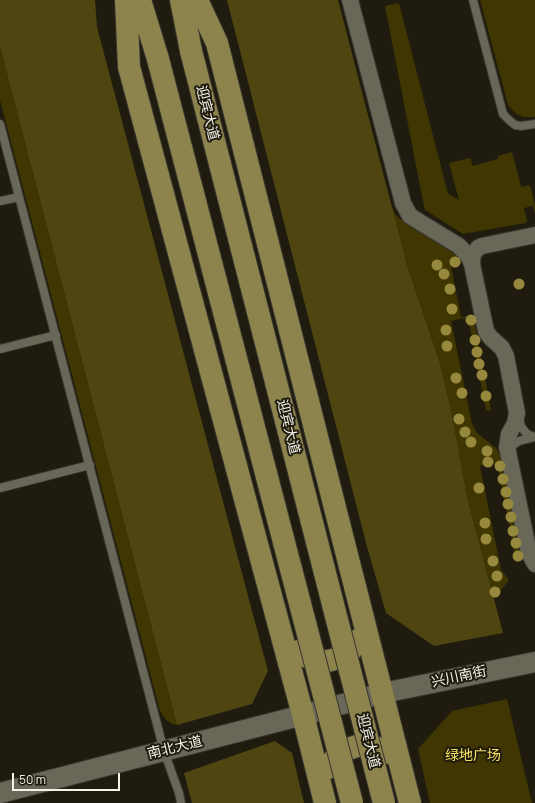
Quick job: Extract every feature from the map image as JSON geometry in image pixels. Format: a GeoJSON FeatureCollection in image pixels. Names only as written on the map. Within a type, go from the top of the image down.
{"type":"FeatureCollection","features":[{"type":"Feature","properties":{"kind":"main road"},"geometry":{"type":"LineString","coordinates":[[126,0],[129,67],[325,800]]}},
{"type":"Feature","properties":{"kind":"main road"},"geometry":{"type":"LineString","coordinates":[[140,0],[158,59],[352,803]]}},
{"type":"Feature","properties":{"kind":"main road","name":"迎宾大道"},"geometry":{"type":"LineString","coordinates":[[181,0],[191,51],[384,803]]}},
{"type":"Feature","properties":{"kind":"main road"},"geometry":{"type":"LineString","coordinates":[[197,0],[217,43],[410,803]]}},
{"type":"Feature","properties":{"kind":"main road"},"geometry":{"type":"LineString","coordinates":[[279,625],[289,641],[307,657],[321,661],[328,661],[339,658],[351,650],[357,641],[361,630],[362,610]]}},
{"type":"Feature","properties":{"kind":"main road"},"geometry":{"type":"LineString","coordinates":[[325,800],[325,780],[328,768],[336,757],[348,749],[356,746],[364,745],[378,748],[386,753],[398,766],[404,777]]}},
{"type":"Feature","properties":{"kind":"street"},"geometry":{"type":"LineString","coordinates":[[350,0],[403,203],[410,216],[460,246],[468,248],[535,235]]}},
{"type":"Feature","properties":{"kind":"street"},"geometry":{"type":"LineString","coordinates":[[488,244],[478,248],[475,251],[472,257],[472,264],[483,324],[490,337],[504,352],[516,407],[516,418],[507,441],[508,453],[530,553],[535,564]]}},
{"type":"Feature","properties":{"kind":"street"},"geometry":{"type":"LineString","coordinates":[[460,246],[469,257],[472,264]]}},
{"type":"Feature","properties":{"kind":"street","name":"兴川南街"},"geometry":{"type":"LineString","coordinates":[[303,715],[383,693],[535,662]]}},
{"type":"Feature","properties":{"kind":"street","name":"南北大道"},"geometry":{"type":"LineString","coordinates":[[0,793],[303,715]]}},
{"type":"Feature","properties":{"kind":"lane"},"geometry":{"type":"LineString","coordinates":[[473,0],[503,114],[515,125],[521,126],[535,124]]}},
{"type":"Feature","properties":{"kind":"lane"},"geometry":{"type":"LineString","coordinates":[[0,124],[164,751],[179,793],[181,803]]}},
{"type":"Feature","properties":{"kind":"lane"},"geometry":{"type":"LineString","coordinates":[[0,201],[19,196]]}},
{"type":"Feature","properties":{"kind":"lane"},"geometry":{"type":"LineString","coordinates":[[0,349],[56,335]]}},
{"type":"Feature","properties":{"kind":"lane"},"geometry":{"type":"LineString","coordinates":[[516,407],[522,429],[529,435],[535,437]]}},
{"type":"Feature","properties":{"kind":"lane"},"geometry":{"type":"LineString","coordinates":[[508,453],[512,446],[519,441],[535,437]]}},
{"type":"Feature","properties":{"kind":"lane"},"geometry":{"type":"LineString","coordinates":[[0,488],[90,466]]}},
{"type":"Feature","properties":{"kind":"green space"},"geometry":{"type":"Polygon","coordinates":[[[480,0],[535,0],[535,117],[523,117],[515,113],[508,105],[480,0]]]}},
{"type":"Feature","properties":{"kind":"green space"},"geometry":{"type":"Polygon","coordinates":[[[399,3],[448,194],[459,200],[449,163],[470,158],[473,166],[498,159],[498,156],[512,152],[521,187],[530,185],[535,205],[535,214],[533,206],[524,208],[527,220],[526,223],[463,234],[425,210],[385,6],[399,3]]]}},
{"type":"Feature","properties":{"kind":"green space"},"geometry":{"type":"Polygon","coordinates":[[[0,47],[177,725],[166,720],[160,711],[0,100],[0,47]]]}},
{"type":"Feature","properties":{"kind":"green space"},"geometry":{"type":"Polygon","coordinates":[[[391,205],[395,214],[401,220],[457,255],[462,263],[451,266],[461,317],[473,315],[491,409],[490,411],[486,410],[468,317],[451,321],[472,424],[477,433],[496,448],[501,457],[520,555],[518,557],[515,555],[497,463],[480,466],[501,570],[509,580],[494,599],[468,501],[452,415],[440,363],[407,265],[391,205]]]}},
{"type":"Feature","properties":{"kind":"green space","name":"绿地广场"},"geometry":{"type":"Polygon","coordinates":[[[507,699],[532,803],[430,803],[418,749],[452,711],[507,699]]]}},
{"type":"Feature","properties":{"kind":"shaded area"},"geometry":{"type":"Polygon","coordinates":[[[0,0],[95,0],[97,27],[268,671],[252,704],[177,725],[0,47],[0,0]]]}},
{"type":"Feature","properties":{"kind":"shaded area"},"geometry":{"type":"Polygon","coordinates":[[[227,0],[338,0],[407,265],[440,363],[452,415],[468,501],[503,633],[434,646],[386,613],[366,543],[227,0]]]}},
{"type":"Feature","properties":{"kind":"shaded area"},"geometry":{"type":"Polygon","coordinates":[[[275,741],[292,753],[304,803],[192,803],[184,773],[275,741]]]}}]}
